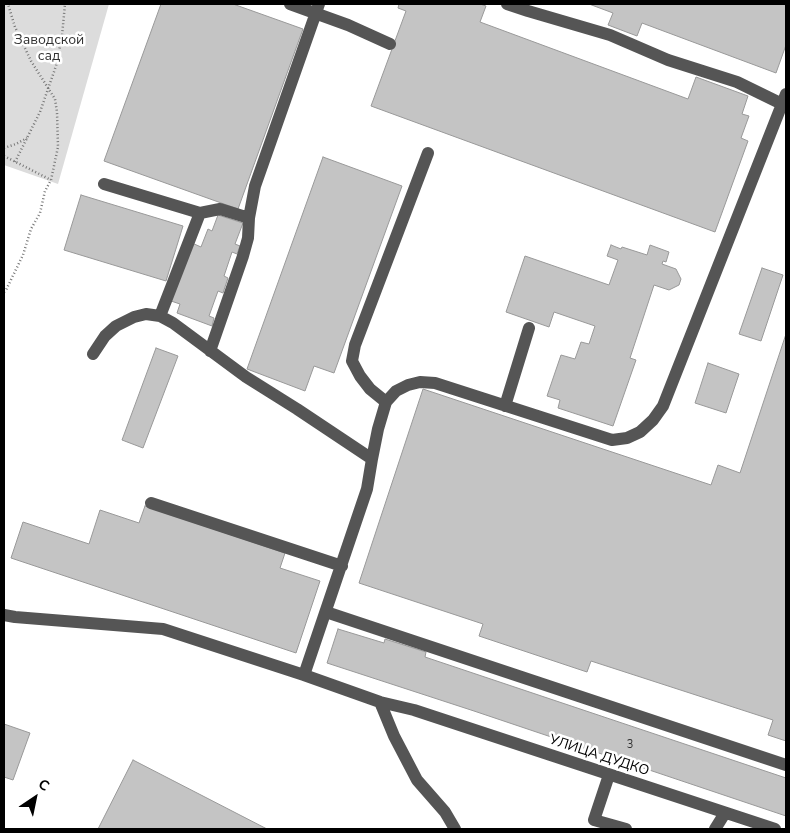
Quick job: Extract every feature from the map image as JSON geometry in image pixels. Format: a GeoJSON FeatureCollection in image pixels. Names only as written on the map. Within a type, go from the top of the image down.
{"type":"FeatureCollection","features":[{"type":"Feature","properties":{"kind":"street"},"geometry":{"type":"LineString","coordinates":[[290,4],[317,8],[348,25],[390,44]]}},
{"type":"Feature","properties":{"kind":"street"},"geometry":{"type":"LineString","coordinates":[[304,675],[367,489],[378,429],[386,402],[396,391],[408,385],[420,382],[435,383],[612,440],[627,438],[640,432],[664,406],[781,122],[784,99],[668,60],[610,36],[507,4]]}},
{"type":"Feature","properties":{"kind":"street"},"geometry":{"type":"LineString","coordinates":[[210,351],[243,256],[248,238],[249,218],[256,186],[317,8]]}},
{"type":"Feature","properties":{"kind":"street"},"geometry":{"type":"LineString","coordinates":[[386,402],[370,389],[352,361],[355,345],[428,153]]}},
{"type":"Feature","properties":{"kind":"street"},"geometry":{"type":"LineString","coordinates":[[104,184],[200,213],[220,209],[249,218]]}},
{"type":"Feature","properties":{"kind":"street"},"geometry":{"type":"LineString","coordinates":[[160,316],[200,213]]}},
{"type":"Feature","properties":{"kind":"street"},"geometry":{"type":"LineString","coordinates":[[93,354],[105,336],[116,326],[140,315],[160,316],[173,323],[246,377],[372,459]]}},
{"type":"Feature","properties":{"kind":"street"},"geometry":{"type":"LineString","coordinates":[[506,406],[528,328]]}},
{"type":"Feature","properties":{"kind":"street"},"geometry":{"type":"LineString","coordinates":[[150,503],[342,566]]}},
{"type":"Feature","properties":{"kind":"street"},"geometry":{"type":"LineString","coordinates":[[326,612],[786,765]]}},
{"type":"Feature","properties":{"kind":"street","name":"УЛИЦА ДУДКО"},"geometry":{"type":"LineString","coordinates":[[4,614],[15,617],[163,629],[380,702],[414,710],[774,829]]}},
{"type":"Feature","properties":{"kind":"street"},"geometry":{"type":"LineString","coordinates":[[380,702],[394,736],[417,780],[446,812],[456,829]]}},
{"type":"Feature","properties":{"kind":"street"},"geometry":{"type":"LineString","coordinates":[[609,775],[594,820],[626,829]]}},
{"type":"Feature","properties":{"kind":"street"},"geometry":{"type":"LineString","coordinates":[[715,829],[725,813]]}},
{"type":"Feature","properties":{"kind":"path"},"geometry":{"type":"LineString","coordinates":[[4,292],[23,255],[31,229],[40,212],[51,180],[58,147],[58,112],[55,99],[31,62],[8,4]]}},
{"type":"Feature","properties":{"kind":"path"},"geometry":{"type":"LineString","coordinates":[[15,162],[40,112],[56,66],[62,36],[65,4]]}},
{"type":"Feature","properties":{"kind":"path"},"geometry":{"type":"LineString","coordinates":[[4,148],[27,138]]}},
{"type":"Feature","properties":{"kind":"path"},"geometry":{"type":"LineString","coordinates":[[4,156],[51,180]]}},
{"type":"Feature","properties":{"kind":"green space","name":"Заводской сад"},"geometry":{"type":"Polygon","coordinates":[[[4,4],[109,4],[58,184],[4,165],[4,4]]]}},
{"type":"Feature","properties":{"kind":"building"},"geometry":{"type":"Polygon","coordinates":[[[161,4],[233,4],[303,29],[238,209],[104,161],[161,4]]]}},
{"type":"Feature","properties":{"kind":"building"},"geometry":{"type":"Polygon","coordinates":[[[399,4],[480,4],[486,6],[480,22],[688,99],[696,77],[748,96],[742,114],[749,116],[741,138],[748,141],[715,232],[371,106],[406,11],[398,8],[399,4]]]}},
{"type":"Feature","properties":{"kind":"building"},"geometry":{"type":"Polygon","coordinates":[[[589,4],[782,4],[786,5],[786,45],[776,73],[642,23],[637,36],[608,25],[613,13],[589,4]]]}},
{"type":"Feature","properties":{"kind":"building"},"geometry":{"type":"Polygon","coordinates":[[[323,157],[402,186],[334,373],[314,366],[305,391],[247,369],[323,157]]]}},
{"type":"Feature","properties":{"kind":"building"},"geometry":{"type":"Polygon","coordinates":[[[81,195],[183,226],[166,281],[64,250],[81,195]]]}},
{"type":"Feature","properties":{"kind":"building"},"geometry":{"type":"Polygon","coordinates":[[[218,215],[243,223],[235,244],[240,246],[237,254],[232,252],[224,276],[228,278],[223,293],[218,291],[209,316],[214,318],[212,326],[177,313],[180,304],[171,301],[192,243],[201,247],[208,229],[212,231],[218,215]]]}},
{"type":"Feature","properties":{"kind":"building"},"geometry":{"type":"Polygon","coordinates":[[[611,245],[647,255],[650,245],[669,252],[666,262],[663,261],[662,264],[676,269],[681,279],[679,285],[669,290],[654,285],[630,358],[636,360],[613,426],[558,408],[560,400],[547,396],[561,355],[575,359],[581,342],[589,344],[595,326],[554,312],[549,327],[506,312],[525,256],[609,285],[618,260],[607,256],[611,245]]]}},
{"type":"Feature","properties":{"kind":"building"},"geometry":{"type":"Polygon","coordinates":[[[762,268],[783,275],[761,341],[739,334],[762,268]]]}},
{"type":"Feature","properties":{"kind":"building"},"geometry":{"type":"Polygon","coordinates":[[[786,334],[786,741],[768,735],[773,720],[591,661],[587,672],[479,636],[483,624],[359,583],[423,389],[711,485],[718,465],[740,473],[786,334]]]}},
{"type":"Feature","properties":{"kind":"building"},"geometry":{"type":"Polygon","coordinates":[[[156,348],[178,356],[143,448],[122,440],[156,348]]]}},
{"type":"Feature","properties":{"kind":"building"},"geometry":{"type":"Polygon","coordinates":[[[708,363],[739,374],[726,413],[695,403],[708,363]]]}},
{"type":"Feature","properties":{"kind":"building"},"geometry":{"type":"Polygon","coordinates":[[[145,506],[285,553],[280,568],[320,581],[296,653],[11,558],[23,522],[89,544],[100,510],[139,523],[145,506]]]}},
{"type":"Feature","properties":{"kind":"building"},"geometry":{"type":"Polygon","coordinates":[[[338,629],[384,643],[385,639],[426,652],[425,657],[786,778],[786,816],[327,663],[338,629]]]}},
{"type":"Feature","properties":{"kind":"building"},"geometry":{"type":"Polygon","coordinates":[[[4,724],[30,733],[13,780],[4,777],[4,724]]]}},
{"type":"Feature","properties":{"kind":"building"},"geometry":{"type":"Polygon","coordinates":[[[133,760],[267,829],[98,829],[133,760]]]}}]}
